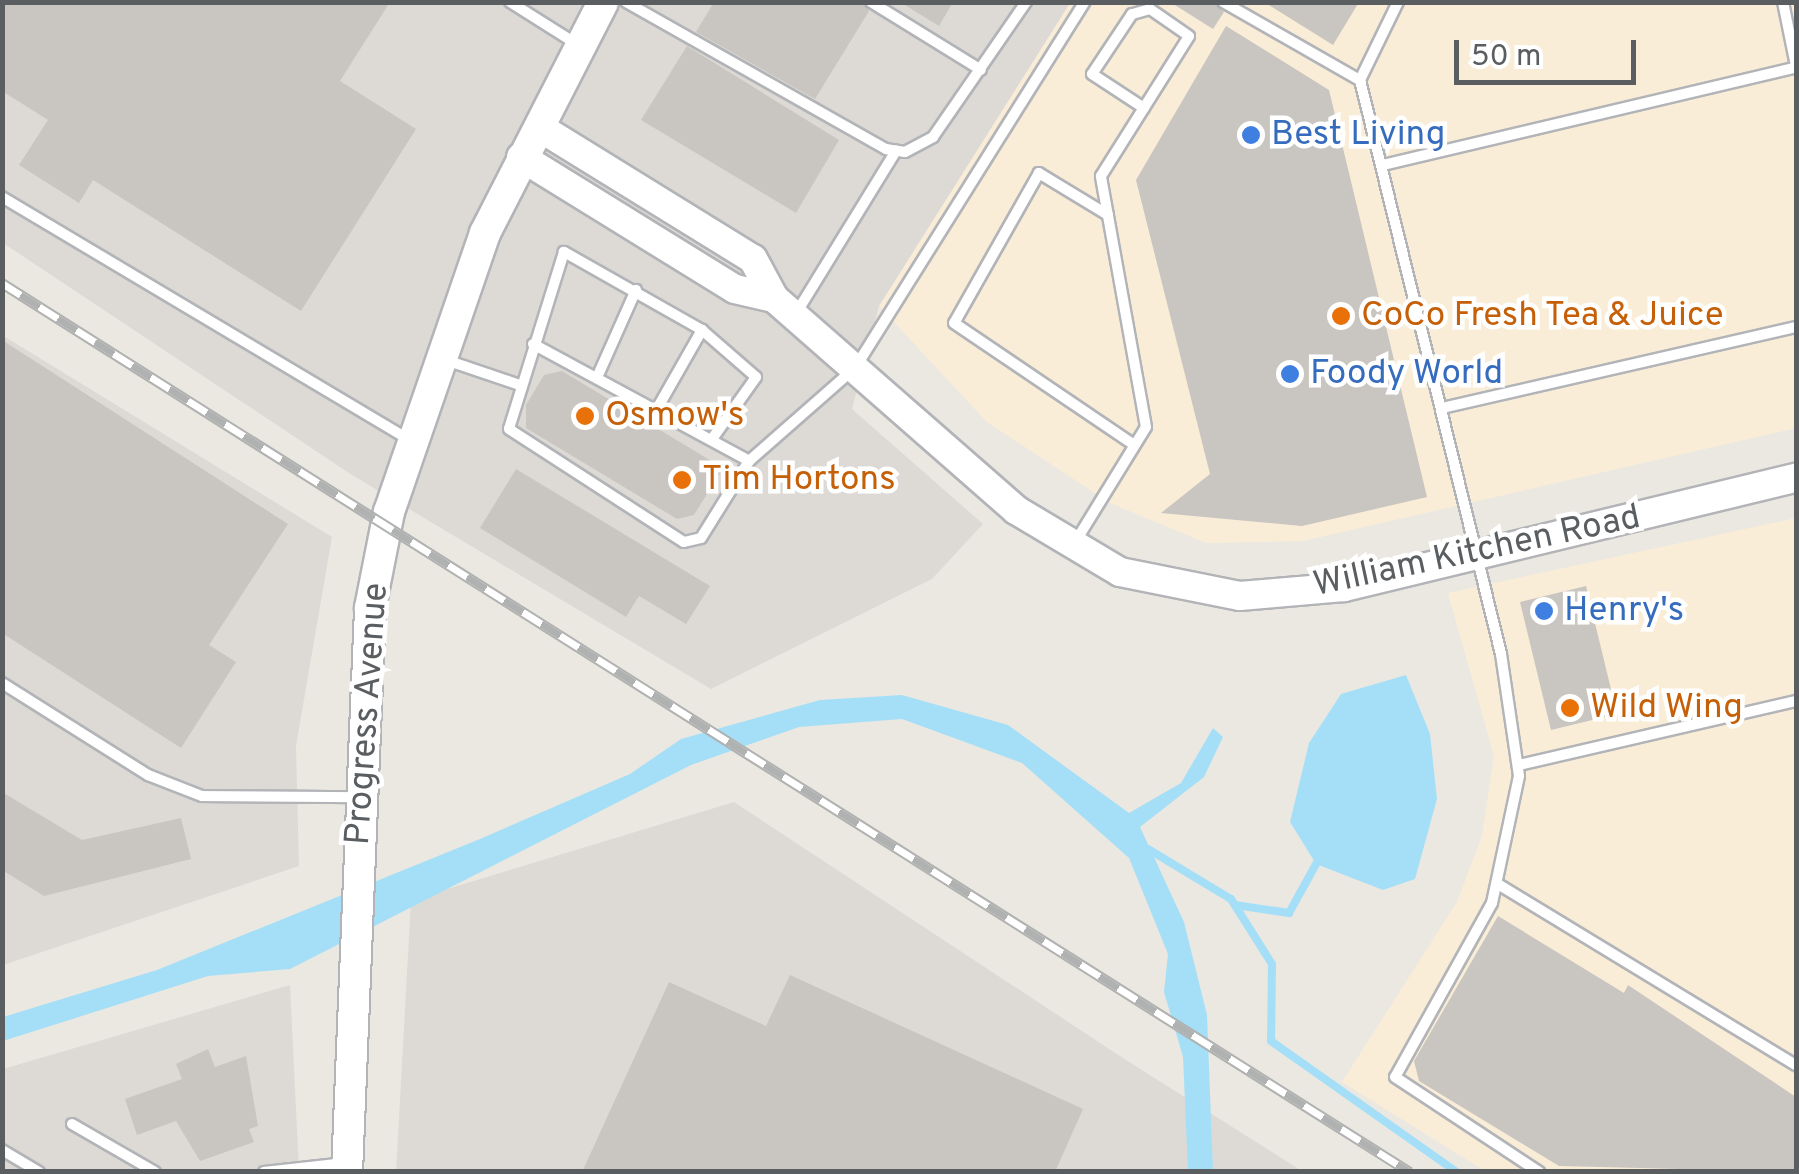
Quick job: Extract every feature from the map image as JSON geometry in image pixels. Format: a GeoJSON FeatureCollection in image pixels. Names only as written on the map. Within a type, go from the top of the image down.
{"type":"FeatureCollection","features":[{"type":"Feature","properties":{"kind":"main road","name":"Progress Avenue"},"geometry":{"type":"LineString","coordinates":[[347,1167],[370,608],[408,440],[438,357],[521,157],[603,2]]}},
{"type":"Feature","properties":{"kind":"street","name":"William Kitchen Road"},"geometry":{"type":"LineString","coordinates":[[539,127],[753,260],[784,307],[1016,510],[1120,572],[1240,596],[1344,587],[1796,478]]}},
{"type":"Feature","properties":{"kind":"street","name":"William Kitchen Road"},"geometry":{"type":"LineString","coordinates":[[521,157],[736,289],[784,307]]}},
{"type":"Feature","properties":{"kind":"lane"},"geometry":{"type":"LineString","coordinates":[[510,2],[580,46]]}},
{"type":"Feature","properties":{"kind":"lane"},"geometry":{"type":"LineString","coordinates":[[626,2],[896,151]]}},
{"type":"Feature","properties":{"kind":"lane"},"geometry":{"type":"LineString","coordinates":[[871,2],[980,70]]}},
{"type":"Feature","properties":{"kind":"lane"},"geometry":{"type":"LineString","coordinates":[[784,307],[896,151],[933,137],[1026,2]]}},
{"type":"Feature","properties":{"kind":"lane"},"geometry":{"type":"LineString","coordinates":[[712,439],[756,376],[702,330],[564,252],[518,384],[509,429],[684,542],[701,538],[749,461],[854,368],[1085,2]]}},
{"type":"Feature","properties":{"kind":"lane"},"geometry":{"type":"LineString","coordinates":[[1223,2],[1360,80]]}},
{"type":"Feature","properties":{"kind":"lane"},"geometry":{"type":"LineString","coordinates":[[1398,2],[1360,80],[1478,556],[1519,765],[1498,884],[1394,1077],[1539,1172]]}},
{"type":"Feature","properties":{"kind":"lane"},"geometry":{"type":"LineString","coordinates":[[1383,165],[1796,66],[1782,2]]}},
{"type":"Feature","properties":{"kind":"lane"},"geometry":{"type":"LineString","coordinates":[[1074,544],[1146,427],[1101,176],[1144,108],[1189,36],[1150,10],[1132,14],[1092,74],[1144,108]]}},
{"type":"Feature","properties":{"kind":"lane"},"geometry":{"type":"LineString","coordinates":[[1108,216],[1040,173],[954,323],[1134,445]]}},
{"type":"Feature","properties":{"kind":"lane"},"geometry":{"type":"LineString","coordinates":[[2,197],[408,440]]}},
{"type":"Feature","properties":{"kind":"lane"},"geometry":{"type":"LineString","coordinates":[[599,373],[636,290]]}},
{"type":"Feature","properties":{"kind":"lane"},"geometry":{"type":"LineString","coordinates":[[1442,408],[1796,326]]}},
{"type":"Feature","properties":{"kind":"lane"},"geometry":{"type":"LineString","coordinates":[[658,407],[702,330]]}},
{"type":"Feature","properties":{"kind":"lane"},"geometry":{"type":"LineString","coordinates":[[533,344],[599,373],[749,461]]}},
{"type":"Feature","properties":{"kind":"lane"},"geometry":{"type":"LineString","coordinates":[[438,357],[518,384]]}},
{"type":"Feature","properties":{"kind":"lane"},"geometry":{"type":"LineString","coordinates":[[2,683],[148,775],[202,796],[360,797]]}},
{"type":"Feature","properties":{"kind":"lane"},"geometry":{"type":"LineString","coordinates":[[1519,765],[1796,700]]}},
{"type":"Feature","properties":{"kind":"lane"},"geometry":{"type":"LineString","coordinates":[[1498,884],[1796,1065]]}},
{"type":"Feature","properties":{"kind":"lane"},"geometry":{"type":"LineString","coordinates":[[72,1124],[155,1172]]}},
{"type":"Feature","properties":{"kind":"lane"},"geometry":{"type":"LineString","coordinates":[[2,1150],[39,1172]]}},
{"type":"Feature","properties":{"kind":"lane"},"geometry":{"type":"LineString","coordinates":[[264,1172],[347,1167]]}},
{"type":"Feature","properties":{"kind":"shaded area"},"geometry":{"type":"Polygon","coordinates":[[[2,3],[1070,3],[879,306],[852,409],[983,524],[932,579],[711,689],[352,475],[3,243],[2,3]]]}},
{"type":"Feature","properties":{"kind":"shaded area"},"geometry":{"type":"Polygon","coordinates":[[[1070,3],[1796,3],[1796,428],[1303,541],[1206,543],[1110,503],[987,422],[879,306],[1070,3]]]}},
{"type":"Feature","properties":{"kind":"shaded area"},"geometry":{"type":"Polygon","coordinates":[[[2,335],[332,537],[296,746],[299,866],[3,965],[2,335]]]}},
{"type":"Feature","properties":{"kind":"shaded area"},"geometry":{"type":"Polygon","coordinates":[[[1796,518],[1796,1171],[1485,1171],[1342,1082],[1457,902],[1482,836],[1494,756],[1448,593],[1796,518]]]}},
{"type":"Feature","properties":{"kind":"shaded area"},"geometry":{"type":"Polygon","coordinates":[[[734,802],[1302,1171],[396,1172],[411,900],[734,802]]]}},
{"type":"Feature","properties":{"kind":"shaded area"},"geometry":{"type":"Polygon","coordinates":[[[290,985],[299,1171],[3,1172],[3,1069],[290,985]]]}},
{"type":"Feature","properties":{"kind":"water"},"geometry":{"type":"Polygon","coordinates":[[[1406,675],[1430,734],[1437,799],[1415,879],[1383,890],[1316,864],[1290,822],[1309,743],[1341,694],[1406,675]]]}},
{"type":"Feature","properties":{"kind":"water"},"geometry":{"type":"Polygon","coordinates":[[[902,695],[1008,725],[1129,813],[1181,783],[1213,728],[1223,737],[1204,777],[1140,827],[1184,922],[1207,1015],[1213,1171],[1188,1171],[1183,1057],[1164,992],[1168,954],[1129,858],[1022,763],[902,719],[799,727],[691,765],[290,969],[208,976],[3,1041],[3,1017],[157,970],[480,839],[630,774],[681,739],[820,700],[902,695]]]}},
{"type":"Feature","properties":{"kind":"building"},"geometry":{"type":"Polygon","coordinates":[[[2,2],[390,2],[340,81],[416,129],[301,311],[93,180],[79,203],[19,165],[48,120],[2,91],[2,2]]]}},
{"type":"Feature","properties":{"kind":"building"},"geometry":{"type":"Polygon","coordinates":[[[714,2],[862,2],[869,11],[815,99],[696,32],[714,2]]]}},
{"type":"Feature","properties":{"kind":"building"},"geometry":{"type":"Polygon","coordinates":[[[900,2],[953,2],[939,26],[900,2]]]}},
{"type":"Feature","properties":{"kind":"building"},"geometry":{"type":"Polygon","coordinates":[[[1170,2],[1214,2],[1224,12],[1213,29],[1170,2]]]}},
{"type":"Feature","properties":{"kind":"building"},"geometry":{"type":"Polygon","coordinates":[[[1264,2],[1359,2],[1333,45],[1264,2]]]}},
{"type":"Feature","properties":{"kind":"building"},"geometry":{"type":"Polygon","coordinates":[[[1226,26],[1329,90],[1427,497],[1302,526],[1161,513],[1210,474],[1136,180],[1226,26]]]}},
{"type":"Feature","properties":{"kind":"building"},"geometry":{"type":"Polygon","coordinates":[[[687,46],[839,140],[796,213],[641,120],[687,46]]]}},
{"type":"Feature","properties":{"kind":"building"},"geometry":{"type":"Polygon","coordinates":[[[2,340],[288,524],[209,645],[236,662],[181,748],[2,633],[2,340]]]}},
{"type":"Feature","properties":{"kind":"building"},"geometry":{"type":"Polygon","coordinates":[[[562,371],[723,468],[694,515],[677,519],[526,428],[526,405],[544,375],[562,371]]]}},
{"type":"Feature","properties":{"kind":"building"},"geometry":{"type":"Polygon","coordinates":[[[516,469],[710,586],[686,624],[639,596],[626,617],[480,528],[516,469]]]}},
{"type":"Feature","properties":{"kind":"building"},"geometry":{"type":"Polygon","coordinates":[[[1586,586],[1617,714],[1551,730],[1520,602],[1586,586]]]}},
{"type":"Feature","properties":{"kind":"building"},"geometry":{"type":"Polygon","coordinates":[[[2,792],[82,840],[181,818],[191,859],[44,896],[2,870],[2,792]]]}},
{"type":"Feature","properties":{"kind":"building"},"geometry":{"type":"Polygon","coordinates":[[[1498,916],[1624,993],[1628,985],[1796,1097],[1796,1172],[1559,1166],[1419,1081],[1414,1061],[1498,916]]]}},
{"type":"Feature","properties":{"kind":"building"},"geometry":{"type":"Polygon","coordinates":[[[790,975],[1083,1109],[1055,1172],[582,1172],[669,982],[766,1026],[790,975]]]}},
{"type":"Feature","properties":{"kind":"building"},"geometry":{"type":"Polygon","coordinates":[[[208,1049],[215,1067],[246,1056],[258,1126],[249,1129],[254,1142],[200,1161],[176,1121],[137,1135],[125,1099],[182,1079],[176,1064],[208,1049]]]}},
{"type":"Feature","properties":{"kind":"waterway"},"geometry":{"type":"LineString","coordinates":[[1148,849],[1231,899],[1272,964],[1271,1041],[1457,1172]]}},
{"type":"Feature","properties":{"kind":"waterway"},"geometry":{"type":"LineString","coordinates":[[1235,905],[1289,913],[1316,864]]}},
{"type":"Feature","properties":{"kind":"railway"},"geometry":{"type":"LineString","coordinates":[[2,283],[1410,1172]]}},
{"type":"Feature","properties":{"kind":"place","name":"Best Living"},"geometry":{"type":"Point","coordinates":[1251,135]}},
{"type":"Feature","properties":{"kind":"place","name":"CoCo Fresh Tea & Juice"},"geometry":{"type":"Point","coordinates":[1341,316]}},
{"type":"Feature","properties":{"kind":"place","name":"Foody World"},"geometry":{"type":"Point","coordinates":[1290,374]}},
{"type":"Feature","properties":{"kind":"place","name":"Osmow's"},"geometry":{"type":"Point","coordinates":[585,416]}},
{"type":"Feature","properties":{"kind":"place","name":"Tim Hortons"},"geometry":{"type":"Point","coordinates":[682,480]}},
{"type":"Feature","properties":{"kind":"place","name":"Henry's"},"geometry":{"type":"Point","coordinates":[1544,611]}},
{"type":"Feature","properties":{"kind":"place","name":"Wild Wing"},"geometry":{"type":"Point","coordinates":[1570,708]}}]}
